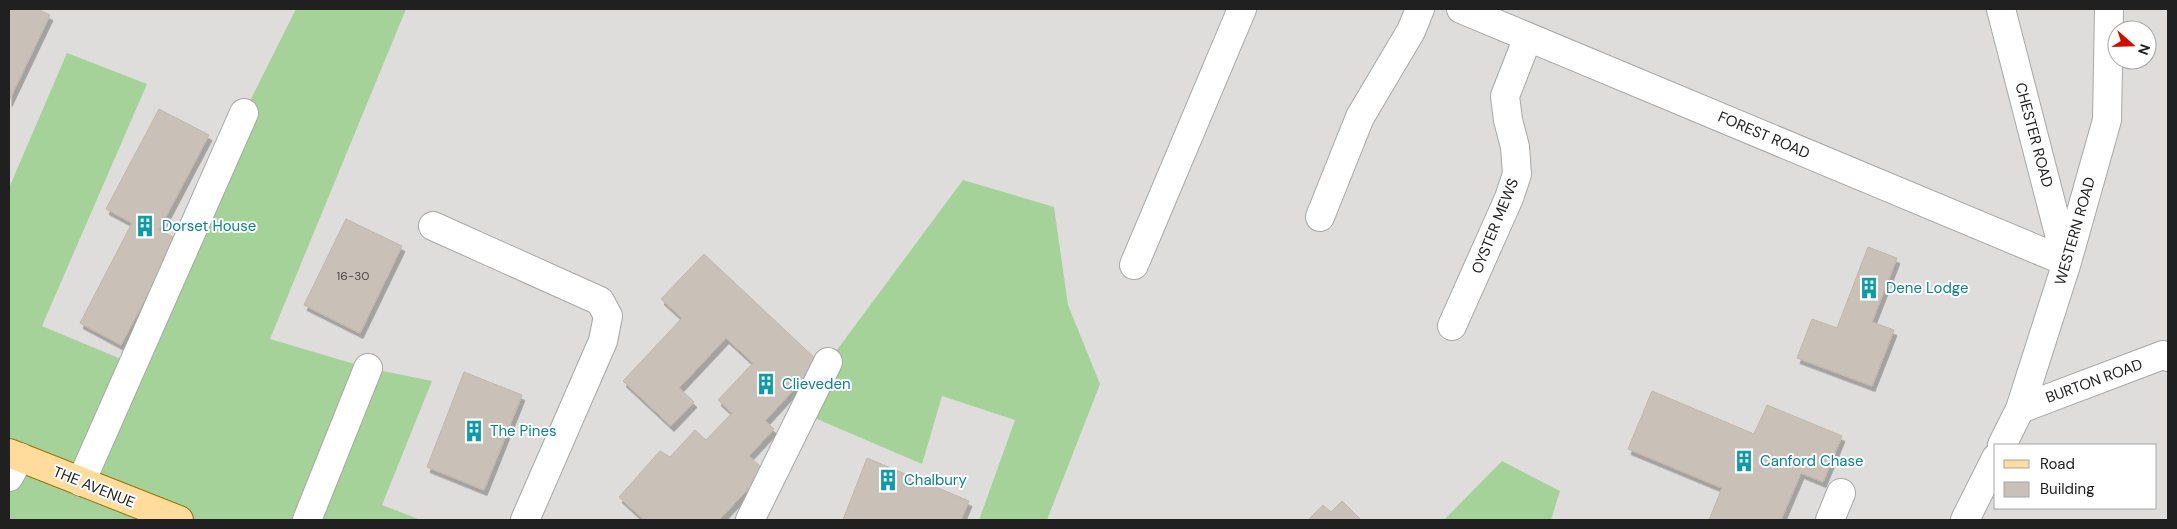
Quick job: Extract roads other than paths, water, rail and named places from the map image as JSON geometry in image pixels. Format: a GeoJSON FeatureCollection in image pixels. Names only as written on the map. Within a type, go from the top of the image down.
{"type":"FeatureCollection","features":[{"type":"Feature","properties":{"kind":"main road","name":"THE AVENUE"},"geometry":{"type":"LineString","coordinates":[[13,462],[81,482],[179,520]]}},
{"type":"Feature","properties":{"kind":"street"},"geometry":{"type":"LineString","coordinates":[[1134,265],[1242,9]]}},
{"type":"Feature","properties":{"kind":"street"},"geometry":{"type":"LineString","coordinates":[[1320,217],[1360,117],[1411,31],[1420,9]]}},
{"type":"Feature","properties":{"kind":"street","name":"FOREST ROAD"},"geometry":{"type":"LineString","coordinates":[[1461,9],[2067,262]]}},
{"type":"Feature","properties":{"kind":"street","name":"CHESTER ROAD"},"geometry":{"type":"LineString","coordinates":[[2001,9],[2067,262]]}},
{"type":"Feature","properties":{"kind":"street","name":"WESTERN ROAD"},"geometry":{"type":"LineString","coordinates":[[2002,444],[2020,409],[2067,262],[2107,120],[2109,9]]}},
{"type":"Feature","properties":{"kind":"street","name":"OYSTER MEWS"},"geometry":{"type":"LineString","coordinates":[[1452,326],[1509,198],[1516,174],[1515,147],[1508,120],[1505,96],[1528,37]]}},
{"type":"Feature","properties":{"kind":"street"},"geometry":{"type":"LineString","coordinates":[[81,482],[244,113]]}},
{"type":"Feature","properties":{"kind":"street"},"geometry":{"type":"LineString","coordinates":[[433,226],[600,301],[608,316],[603,341],[525,520]]}},
{"type":"Feature","properties":{"kind":"street","name":"BURTON ROAD"},"geometry":{"type":"LineString","coordinates":[[2020,409],[2164,355],[2168,356]]}},
{"type":"Feature","properties":{"kind":"street"},"geometry":{"type":"LineString","coordinates":[[750,520],[828,362]]}},
{"type":"Feature","properties":{"kind":"street"},"geometry":{"type":"LineString","coordinates":[[307,520],[368,368]]}},
{"type":"Feature","properties":{"kind":"street"},"geometry":{"type":"LineString","coordinates":[[1965,520],[1994,462]]}},
{"type":"Feature","properties":{"kind":"street"},"geometry":{"type":"LineString","coordinates":[[1830,520],[1841,493]]}},
{"type":"Feature","properties":{"kind":"place","name":"Dorset House"},"geometry":{"type":"Point","coordinates":[145,226]}},
{"type":"Feature","properties":{"kind":"place","name":"Dene Lodge"},"geometry":{"type":"Point","coordinates":[1869,288]}},
{"type":"Feature","properties":{"kind":"place","name":"Clieveden"},"geometry":{"type":"Point","coordinates":[766,384]}},
{"type":"Feature","properties":{"kind":"place","name":"The Pines"},"geometry":{"type":"Point","coordinates":[474,431]}},
{"type":"Feature","properties":{"kind":"place","name":"Canford Chase"},"geometry":{"type":"Point","coordinates":[1744,461]}},
{"type":"Feature","properties":{"kind":"place","name":"Chalbury"},"geometry":{"type":"Point","coordinates":[888,480]}}]}
